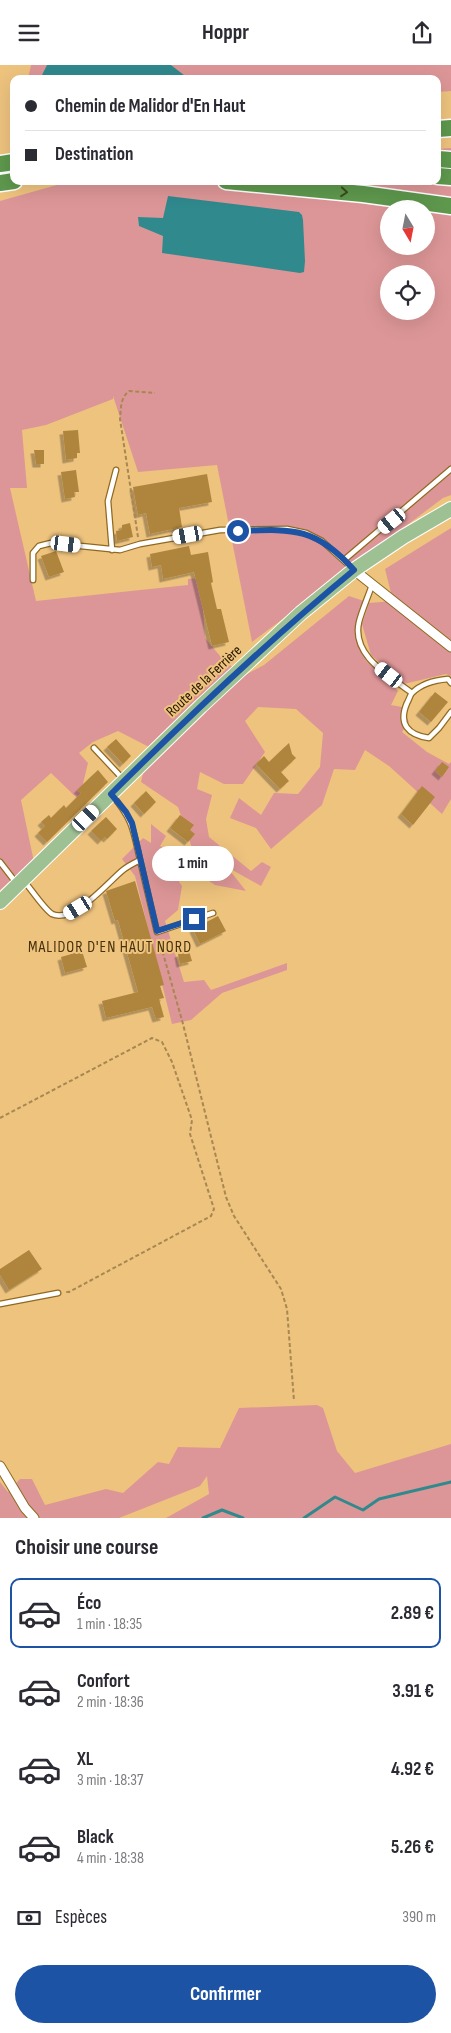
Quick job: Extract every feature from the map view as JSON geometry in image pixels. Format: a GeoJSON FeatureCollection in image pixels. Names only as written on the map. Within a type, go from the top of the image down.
{"type":"FeatureCollection","features":[{"type":"Feature","properties":{"kind":"highway"},"geometry":{"type":"LineString","coordinates":[[268,185],[451,205]]}},
{"type":"Feature","properties":{"kind":"main road","name":"Route de la Ferrière"},"geometry":{"type":"LineString","coordinates":[[0,902],[124,780],[301,613],[349,565],[451,509]]}},
{"type":"Feature","properties":{"kind":"street"},"geometry":{"type":"LineString","coordinates":[[349,565],[451,647]]}},
{"type":"Feature","properties":{"kind":"street"},"geometry":{"type":"LineString","coordinates":[[0,1466],[25,1508],[34,1518]]}},
{"type":"Feature","properties":{"kind":"lane"},"geometry":{"type":"LineString","coordinates":[[34,580],[32,553],[39,545],[51,543],[120,550],[140,544],[220,530],[287,529],[306,533],[322,541],[349,565],[451,469]]}},
{"type":"Feature","properties":{"kind":"lane"},"geometry":{"type":"LineString","coordinates":[[112,550],[108,501],[116,470]]}},
{"type":"Feature","properties":{"kind":"lane"},"geometry":{"type":"LineString","coordinates":[[372,584],[358,624],[360,642],[367,658],[412,693]]}},
{"type":"Feature","properties":{"kind":"lane"},"geometry":{"type":"LineString","coordinates":[[451,683],[448,679],[434,680],[412,693],[405,709],[404,721],[409,731],[417,736],[429,738],[451,712]]}},
{"type":"Feature","properties":{"kind":"lane"},"geometry":{"type":"LineString","coordinates":[[94,748],[124,780]]}},
{"type":"Feature","properties":{"kind":"lane"},"geometry":{"type":"LineString","coordinates":[[111,794],[126,812],[132,823],[157,931],[213,913]]}},
{"type":"Feature","properties":{"kind":"lane"},"geometry":{"type":"LineString","coordinates":[[0,863],[51,913],[60,916],[69,914],[86,903],[124,869],[140,860]]}},
{"type":"Feature","properties":{"kind":"lane"},"geometry":{"type":"LineString","coordinates":[[0,1304],[58,1293]]}},
{"type":"Feature","properties":{"kind":"path"},"geometry":{"type":"LineString","coordinates":[[140,544],[133,511],[120,419],[121,405],[124,395],[129,391],[155,393]]}},
{"type":"Feature","properties":{"kind":"path"},"geometry":{"type":"LineString","coordinates":[[157,931],[183,1024],[226,1197],[234,1215],[282,1289],[287,1309],[294,1401]]}},
{"type":"Feature","properties":{"kind":"path"},"geometry":{"type":"LineString","coordinates":[[0,1118],[152,1038],[162,1041],[169,1055],[192,1120],[190,1134],[214,1209],[211,1216],[69,1292],[58,1293]]}},
{"type":"Feature","properties":{"kind":"shaded area"},"geometry":{"type":"Polygon","coordinates":[[[31,65],[451,65],[451,91],[441,92],[441,75],[29,75],[31,65]]]}},
{"type":"Feature","properties":{"kind":"shaded area"},"geometry":{"type":"Polygon","coordinates":[[[451,148],[451,495],[443,498],[252,642],[217,465],[138,472],[113,396],[113,399],[46,425],[22,430],[27,488],[10,488],[36,601],[188,585],[188,579],[201,578],[205,638],[225,662],[245,675],[264,665],[349,596],[364,601],[356,626],[366,661],[384,675],[398,691],[391,705],[402,707],[409,722],[402,732],[427,752],[449,764],[451,762],[451,799],[442,814],[389,766],[365,750],[355,770],[334,769],[322,805],[271,849],[256,828],[230,818],[239,798],[261,815],[274,793],[298,794],[320,767],[323,733],[296,709],[258,707],[245,721],[265,752],[243,784],[224,784],[200,772],[197,789],[212,795],[206,819],[209,837],[251,871],[262,862],[271,867],[261,886],[227,867],[246,891],[215,885],[182,863],[171,870],[182,886],[178,910],[165,921],[184,982],[204,980],[211,990],[287,963],[287,970],[222,993],[191,1020],[172,1024],[135,876],[122,859],[143,838],[151,843],[151,824],[166,836],[160,846],[171,852],[206,858],[217,869],[220,859],[205,847],[192,848],[178,807],[141,782],[149,747],[118,731],[93,742],[79,753],[88,763],[79,800],[51,773],[21,800],[34,862],[0,890],[0,201],[57,185],[441,185],[441,149],[451,148]]]}},
{"type":"Feature","properties":{"kind":"shaded area"},"geometry":{"type":"Polygon","coordinates":[[[451,528],[451,676],[446,674],[404,684],[371,655],[362,624],[369,603],[393,601],[385,569],[451,528]]]}},
{"type":"Feature","properties":{"kind":"shaded area"},"geometry":{"type":"Polygon","coordinates":[[[317,1405],[323,1408],[337,1451],[355,1473],[451,1444],[451,1518],[166,1518],[209,1494],[207,1476],[200,1486],[119,1518],[0,1518],[0,1482],[8,1492],[20,1479],[32,1479],[45,1505],[106,1489],[123,1493],[158,1462],[169,1464],[178,1447],[220,1448],[239,1408],[317,1405]]]}},
{"type":"Feature","properties":{"kind":"water"},"geometry":{"type":"Polygon","coordinates":[[[47,65],[171,65],[184,75],[42,75],[47,65]]]}},
{"type":"Feature","properties":{"kind":"water"},"geometry":{"type":"Polygon","coordinates":[[[168,196],[299,212],[303,220],[304,272],[300,273],[162,253],[163,236],[139,226],[138,217],[163,218],[168,196]]]}},
{"type":"Feature","properties":{"kind":"building"},"geometry":{"type":"Polygon","coordinates":[[[78,430],[80,453],[77,453],[77,458],[66,460],[63,431],[78,430]]]}},
{"type":"Feature","properties":{"kind":"building"},"geometry":{"type":"Polygon","coordinates":[[[34,450],[44,450],[44,464],[36,464],[34,450]]]}},
{"type":"Feature","properties":{"kind":"building"},"geometry":{"type":"Polygon","coordinates":[[[76,470],[79,492],[74,492],[75,497],[65,499],[61,472],[76,470]]]}},
{"type":"Feature","properties":{"kind":"building"},"geometry":{"type":"Polygon","coordinates":[[[207,474],[212,502],[179,508],[182,527],[150,534],[146,513],[138,515],[133,487],[207,474]]]}},
{"type":"Feature","properties":{"kind":"building"},"geometry":{"type":"Polygon","coordinates":[[[130,523],[133,537],[117,541],[116,531],[122,530],[122,525],[130,523]]]}},
{"type":"Feature","properties":{"kind":"building"},"geometry":{"type":"Polygon","coordinates":[[[189,546],[191,555],[208,552],[213,582],[211,583],[217,609],[221,609],[229,642],[212,646],[194,572],[163,579],[161,565],[152,567],[150,554],[189,546]]]}},
{"type":"Feature","properties":{"kind":"building"},"geometry":{"type":"Polygon","coordinates":[[[56,551],[64,572],[49,577],[41,556],[56,551]]]}},
{"type":"Feature","properties":{"kind":"building"},"geometry":{"type":"Polygon","coordinates":[[[435,692],[448,702],[431,722],[419,712],[435,692]]]}},
{"type":"Feature","properties":{"kind":"building"},"geometry":{"type":"Polygon","coordinates":[[[116,739],[131,756],[123,764],[107,747],[116,739]]]}},
{"type":"Feature","properties":{"kind":"building"},"geometry":{"type":"Polygon","coordinates":[[[289,743],[292,754],[296,758],[281,772],[289,781],[280,789],[256,764],[264,756],[269,762],[289,743]]]}},
{"type":"Feature","properties":{"kind":"building"},"geometry":{"type":"Polygon","coordinates":[[[442,762],[449,767],[442,777],[435,771],[442,762]]]}},
{"type":"Feature","properties":{"kind":"building"},"geometry":{"type":"Polygon","coordinates":[[[98,770],[108,782],[47,842],[38,833],[45,826],[41,822],[49,815],[51,818],[64,805],[66,808],[81,793],[77,790],[98,770]]]}},
{"type":"Feature","properties":{"kind":"building"},"geometry":{"type":"Polygon","coordinates":[[[422,786],[435,797],[413,825],[401,814],[422,786]]]}},
{"type":"Feature","properties":{"kind":"building"},"geometry":{"type":"Polygon","coordinates":[[[146,791],[156,802],[144,814],[134,803],[146,791]]]}},
{"type":"Feature","properties":{"kind":"building"},"geometry":{"type":"Polygon","coordinates":[[[180,815],[194,825],[190,830],[195,834],[188,842],[170,828],[180,815]]]}},
{"type":"Feature","properties":{"kind":"building"},"geometry":{"type":"Polygon","coordinates":[[[106,817],[117,829],[107,839],[105,837],[101,841],[91,831],[106,817]]]}},
{"type":"Feature","properties":{"kind":"building"},"geometry":{"type":"Polygon","coordinates":[[[135,881],[164,985],[160,986],[164,998],[159,999],[164,1017],[156,1019],[152,1007],[106,1018],[102,1001],[138,992],[118,920],[115,921],[106,891],[135,881]]]}},
{"type":"Feature","properties":{"kind":"building"},"geometry":{"type":"Polygon","coordinates":[[[218,916],[226,931],[200,944],[193,929],[218,916]]]}},
{"type":"Feature","properties":{"kind":"building"},"geometry":{"type":"Polygon","coordinates":[[[82,951],[87,967],[65,973],[61,957],[82,951]]]}},
{"type":"Feature","properties":{"kind":"building"},"geometry":{"type":"Polygon","coordinates":[[[189,951],[192,961],[180,964],[178,954],[189,951]]]}},
{"type":"Feature","properties":{"kind":"building"},"geometry":{"type":"Polygon","coordinates":[[[29,1250],[42,1269],[9,1290],[0,1275],[0,1269],[29,1250]]]}},
{"type":"Feature","properties":{"kind":"waterway"},"geometry":{"type":"LineString","coordinates":[[304,1518],[335,1497],[363,1510],[379,1499],[451,1482]]}},
{"type":"Feature","properties":{"kind":"waterway"},"geometry":{"type":"LineString","coordinates":[[203,1518],[222,1510],[243,1518]]}},
{"type":"Feature","properties":{"kind":"district","name":"MALIDOR D'EN HAUT NORD"},"geometry":{"type":"Point","coordinates":[110,947]}},
{"type":"Feature","properties":{"kind":"route"},"geometry":{"type":"LineString","coordinates":[[194,919],[157,931],[132,823],[126,812],[111,794],[201,706],[301,613],[354,570],[322,541],[306,533],[287,529],[238,531]]}}]}
